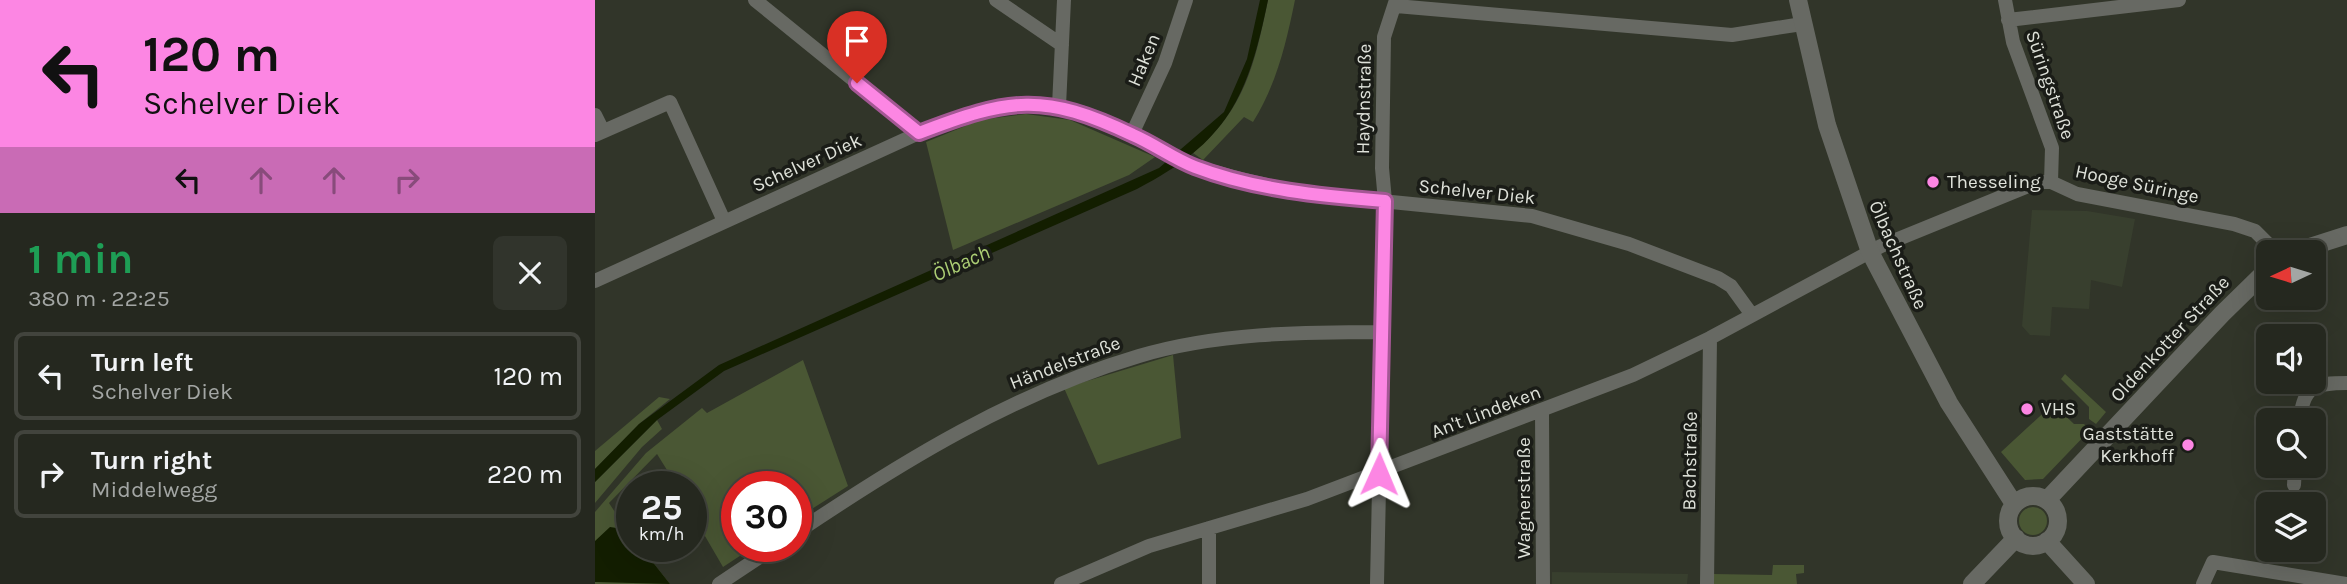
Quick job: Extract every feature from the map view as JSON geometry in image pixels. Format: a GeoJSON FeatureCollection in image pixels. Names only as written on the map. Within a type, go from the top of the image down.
{"type":"FeatureCollection","features":[{"type":"Feature","properties":{"kind":"street"},"geometry":{"type":"LineString","coordinates":[[755,0],[919,133]]}},
{"type":"Feature","properties":{"kind":"street"},"geometry":{"type":"LineString","coordinates":[[996,0],[1062,45]]}},
{"type":"Feature","properties":{"kind":"street"},"geometry":{"type":"LineString","coordinates":[[1059,106],[1064,0]]}},
{"type":"Feature","properties":{"kind":"street","name":"Haken"},"geometry":{"type":"LineString","coordinates":[[1132,134],[1165,63],[1186,0]]}},
{"type":"Feature","properties":{"kind":"street","name":"Ölbachstraße"},"geometry":{"type":"LineString","coordinates":[[1798,0],[1827,125],[1870,252],[1949,403],[2014,504]]}},
{"type":"Feature","properties":{"kind":"street","name":"Süringstraße"},"geometry":{"type":"LineString","coordinates":[[2005,0],[2013,42],[2052,148],[2051,182]]}},
{"type":"Feature","properties":{"kind":"street"},"geometry":{"type":"LineString","coordinates":[[2008,20],[2179,0]]}},
{"type":"Feature","properties":{"kind":"street"},"geometry":{"type":"LineString","coordinates":[[1396,3],[1732,35],[1803,24]]}},
{"type":"Feature","properties":{"kind":"street","name":"Haydnstraße"},"geometry":{"type":"LineString","coordinates":[[1377,584],[1385,201],[1382,168],[1384,37],[1396,3]]}},
{"type":"Feature","properties":{"kind":"street"},"geometry":{"type":"LineString","coordinates":[[595,116],[599,133],[670,102],[724,221]]}},
{"type":"Feature","properties":{"kind":"street","name":"Schelver Diek"},"geometry":{"type":"LineString","coordinates":[[595,281],[919,133],[989,108],[1031,103],[1059,106],[1084,113],[1165,149],[1189,164],[1301,193],[1509,212],[1580,228],[1718,278],[1731,286],[1752,315]]}},
{"type":"Feature","properties":{"kind":"street","name":"Hooge Süringe"},"geometry":{"type":"LineString","coordinates":[[1870,252],[2038,182],[2051,182],[2077,194],[2234,224],[2255,231],[2264,240]]}},
{"type":"Feature","properties":{"kind":"street"},"geometry":{"type":"LineString","coordinates":[[2326,242],[2347,235]]}},
{"type":"Feature","properties":{"kind":"street","name":"An't Lindeken"},"geometry":{"type":"LineString","coordinates":[[1061,584],[1149,545],[1379,474],[1633,375],[1710,338],[1870,252]]}},
{"type":"Feature","properties":{"kind":"street","name":"Oldenkotter Straße"},"geometry":{"type":"LineString","coordinates":[[2047,500],[2256,281]]}},
{"type":"Feature","properties":{"kind":"street","name":"Händelstraße"},"geometry":{"type":"LineString","coordinates":[[812,522],[869,484],[987,415],[1065,381],[1140,355],[1214,341],[1299,332],[1381,332]]}},
{"type":"Feature","properties":{"kind":"street","name":"Bachstraße"},"geometry":{"type":"LineString","coordinates":[[1707,584],[1710,338]]}},
{"type":"Feature","properties":{"kind":"street"},"geometry":{"type":"LineString","coordinates":[[2301,408],[2310,390],[2323,383],[2347,383]]}},
{"type":"Feature","properties":{"kind":"street","name":"Wagnerstraße"},"geometry":{"type":"LineString","coordinates":[[1542,411],[1543,584]]}},
{"type":"Feature","properties":{"kind":"street"},"geometry":{"type":"LineString","coordinates":[[2294,478],[2294,485]]}},
{"type":"Feature","properties":{"kind":"street"},"geometry":{"type":"LineString","coordinates":[[2033,496],[2047,500],[2053,506],[2058,520],[2053,536],[2047,541],[2031,545],[2016,538],[2008,518],[2014,504],[2033,496]]}},
{"type":"Feature","properties":{"kind":"street"},"geometry":{"type":"LineString","coordinates":[[1209,528],[1209,584]]}},
{"type":"Feature","properties":{"kind":"street"},"geometry":{"type":"LineString","coordinates":[[1972,584],[2016,538]]}},
{"type":"Feature","properties":{"kind":"street"},"geometry":{"type":"LineString","coordinates":[[2047,541],[2086,584]]}},
{"type":"Feature","properties":{"kind":"street"},"geometry":{"type":"LineString","coordinates":[[719,584],[752,562]]}},
{"type":"Feature","properties":{"kind":"street"},"geometry":{"type":"LineString","coordinates":[[2203,584],[2213,562],[2299,580],[2347,584]]}},
{"type":"Feature","properties":{"kind":"shaded area"},"geometry":{"type":"Polygon","coordinates":[[[1268,0],[1295,0],[1274,78],[1253,122],[1244,117],[1203,160],[1193,153],[1225,120],[1245,84],[1268,0]]]}},
{"type":"Feature","properties":{"kind":"shaded area"},"geometry":{"type":"Polygon","coordinates":[[[1026,114],[1070,120],[1155,157],[1129,175],[953,250],[926,142],[980,120],[1026,114]]]}},
{"type":"Feature","properties":{"kind":"shaded area"},"geometry":{"type":"Polygon","coordinates":[[[2032,210],[2087,211],[2135,219],[2122,287],[2091,280],[2089,309],[2052,307],[2050,336],[2030,335],[2022,326],[2032,210]]]}},
{"type":"Feature","properties":{"kind":"shaded area"},"geometry":{"type":"Polygon","coordinates":[[[1173,355],[1181,438],[1098,465],[1064,388],[1173,355]]]}},
{"type":"Feature","properties":{"kind":"shaded area"},"geometry":{"type":"Polygon","coordinates":[[[803,360],[848,486],[812,509],[812,471],[721,471],[721,562],[731,562],[723,567],[707,540],[707,471],[668,471],[657,454],[640,471],[630,471],[646,453],[702,408],[707,413],[803,360]]]}},
{"type":"Feature","properties":{"kind":"shaded area"},"geometry":{"type":"Polygon","coordinates":[[[2065,374],[2106,412],[2096,424],[2089,419],[2089,407],[2061,379],[2065,374]]]}},
{"type":"Feature","properties":{"kind":"shaded area"},"geometry":{"type":"Polygon","coordinates":[[[659,397],[670,399],[639,424],[595,469],[595,451],[659,397]]]}},
{"type":"Feature","properties":{"kind":"shaded area"},"geometry":{"type":"Polygon","coordinates":[[[2053,404],[2074,424],[2084,424],[2090,430],[2043,479],[2025,480],[2001,452],[2053,404]]]}},
{"type":"Feature","properties":{"kind":"shaded area"},"geometry":{"type":"Polygon","coordinates":[[[657,420],[662,429],[622,471],[616,471],[616,478],[595,503],[595,482],[657,420]]]}},
{"type":"Feature","properties":{"kind":"shaded area"},"geometry":{"type":"Polygon","coordinates":[[[616,488],[616,496],[609,503],[616,514],[616,562],[653,562],[670,584],[595,584],[595,512],[616,488]]]}},
{"type":"Feature","properties":{"kind":"shaded area"},"geometry":{"type":"Polygon","coordinates":[[[2033,507],[2043,511],[2047,521],[2043,531],[2033,535],[2023,531],[2019,521],[2023,511],[2033,507]]]}},
{"type":"Feature","properties":{"kind":"shaded area"},"geometry":{"type":"Polygon","coordinates":[[[1773,565],[1804,565],[1804,573],[1796,574],[1797,584],[1713,584],[1713,574],[1772,575],[1773,565]]]}},
{"type":"Feature","properties":{"kind":"shaded area"},"geometry":{"type":"Polygon","coordinates":[[[1552,572],[1688,574],[1687,584],[1552,584],[1552,572]]]}},
{"type":"Feature","properties":{"kind":"water","name":"Ölbach"},"geometry":{"type":"Polygon","coordinates":[[[1260,0],[1268,0],[1252,64],[1242,90],[1213,134],[1193,153],[1137,189],[724,371],[657,420],[595,482],[595,469],[639,424],[719,365],[1159,168],[1224,112],[1247,59],[1260,0]]]}},
{"type":"Feature","properties":{"kind":"water"},"geometry":{"type":"Polygon","coordinates":[[[610,527],[616,528],[616,562],[653,562],[670,584],[595,582],[595,541],[610,527]]]}},
{"type":"Feature","properties":{"kind":"place","name":"Thesseling"},"geometry":{"type":"Point","coordinates":[1933,182]}},
{"type":"Feature","properties":{"kind":"place","name":"VHS"},"geometry":{"type":"Point","coordinates":[2027,409]}},
{"type":"Feature","properties":{"kind":"place","name":"Gaststätte Kerkhoff"},"geometry":{"type":"Point","coordinates":[2188,445]}},
{"type":"Feature","properties":{"kind":"route"},"geometry":{"type":"LineString","coordinates":[[857,83],[919,133],[989,108],[1031,103],[1059,106],[1084,113],[1132,134],[1196,167],[1301,193],[1385,201],[1379,474]]}}]}
